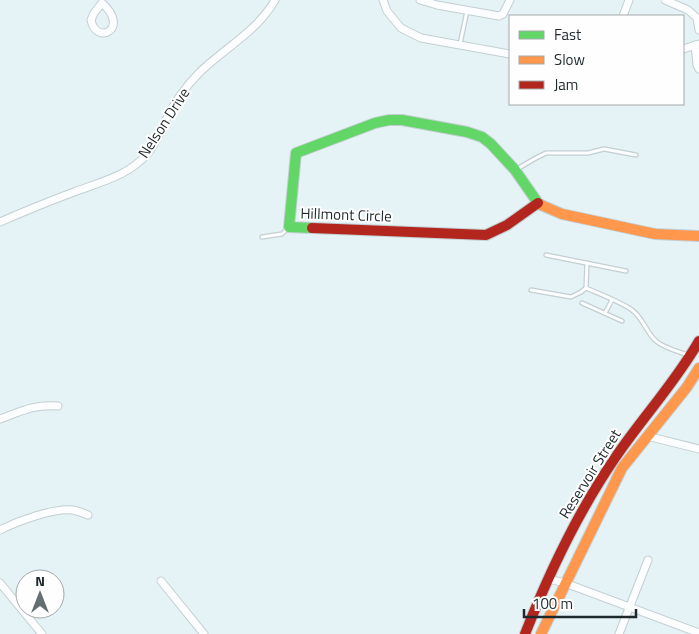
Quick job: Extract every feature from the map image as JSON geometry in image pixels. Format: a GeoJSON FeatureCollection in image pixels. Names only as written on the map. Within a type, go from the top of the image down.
{"type":"FeatureCollection","features":[{"type":"Feature","properties":{"kind":"street","name":"Nelson Drive"},"geometry":{"type":"LineString","coordinates":[[0,222],[113,178],[137,164],[151,149],[172,107],[193,79],[214,59],[251,30],[275,0]]}},
{"type":"Feature","properties":{"kind":"street"},"geometry":{"type":"LineString","coordinates":[[383,0],[387,11],[401,28],[421,38],[509,54]]}},
{"type":"Feature","properties":{"kind":"street"},"geometry":{"type":"LineString","coordinates":[[420,0],[437,5],[499,16],[503,14],[510,0]]}},
{"type":"Feature","properties":{"kind":"street"},"geometry":{"type":"LineString","coordinates":[[623,15],[629,0]]}},
{"type":"Feature","properties":{"kind":"street"},"geometry":{"type":"LineString","coordinates":[[665,0],[688,10],[698,18],[699,30]]}},
{"type":"Feature","properties":{"kind":"street"},"geometry":{"type":"LineString","coordinates":[[684,49],[697,44],[697,65],[699,69]]}},
{"type":"Feature","properties":{"kind":"street","name":"Hillmont Circle"},"geometry":{"type":"LineString","coordinates":[[538,203],[504,228],[486,234],[289,227],[296,153],[375,123],[402,120],[467,132],[482,137],[491,144],[514,170],[538,203],[562,214],[655,234],[699,236]]}},
{"type":"Feature","properties":{"kind":"street","name":"Reservoir Street"},"geometry":{"type":"LineString","coordinates":[[541,634],[622,468],[687,387],[699,341]]}},
{"type":"Feature","properties":{"kind":"street","name":"Reservoir Street"},"geometry":{"type":"LineString","coordinates":[[525,634],[572,530],[606,471],[632,434],[694,361]]}},
{"type":"Feature","properties":{"kind":"street"},"geometry":{"type":"LineString","coordinates":[[0,420],[33,406],[58,406]]}},
{"type":"Feature","properties":{"kind":"street"},"geometry":{"type":"LineString","coordinates":[[647,436],[699,450]]}},
{"type":"Feature","properties":{"kind":"street"},"geometry":{"type":"LineString","coordinates":[[0,530],[29,518],[57,512],[74,510],[88,515]]}},
{"type":"Feature","properties":{"kind":"street"},"geometry":{"type":"LineString","coordinates":[[619,634],[648,560]]}},
{"type":"Feature","properties":{"kind":"street"},"geometry":{"type":"LineString","coordinates":[[549,579],[699,633]]}},
{"type":"Feature","properties":{"kind":"street"},"geometry":{"type":"LineString","coordinates":[[161,581],[204,634]]}},
{"type":"Feature","properties":{"kind":"street"},"geometry":{"type":"LineString","coordinates":[[0,583],[42,634]]}},
{"type":"Feature","properties":{"kind":"lane"},"geometry":{"type":"LineString","coordinates":[[460,45],[467,10]]}},
{"type":"Feature","properties":{"kind":"lane"},"geometry":{"type":"LineString","coordinates":[[514,170],[546,153],[588,153],[604,149],[636,155]]}},
{"type":"Feature","properties":{"kind":"lane"},"geometry":{"type":"LineString","coordinates":[[262,237],[282,234],[289,227]]}},
{"type":"Feature","properties":{"kind":"lane"},"geometry":{"type":"LineString","coordinates":[[546,255],[626,271]]}},
{"type":"Feature","properties":{"kind":"lane"},"geometry":{"type":"LineString","coordinates":[[531,290],[571,297],[586,288],[587,263]]}},
{"type":"Feature","properties":{"kind":"lane"},"geometry":{"type":"LineString","coordinates":[[586,288],[628,308],[635,313],[657,341],[694,361]]}},
{"type":"Feature","properties":{"kind":"lane"},"geometry":{"type":"LineString","coordinates":[[605,313],[612,300]]}},
{"type":"Feature","properties":{"kind":"lane"},"geometry":{"type":"LineString","coordinates":[[582,303],[622,321]]}},
{"type":"Feature","properties":{"kind":"traffic: fast"},"geometry":{"type":"LineString","coordinates":[[312,228],[289,227],[296,153],[375,123],[389,120],[402,120],[467,132],[482,137],[515,170],[541,205]]}},
{"type":"Feature","properties":{"kind":"traffic: slow"},"geometry":{"type":"LineString","coordinates":[[541,205],[562,214],[655,234],[699,236]]}},
{"type":"Feature","properties":{"kind":"traffic: slow"},"geometry":{"type":"LineString","coordinates":[[541,634],[622,468],[687,387],[699,368]]}},
{"type":"Feature","properties":{"kind":"traffic: jam"},"geometry":{"type":"LineString","coordinates":[[312,228],[486,235],[507,225],[538,203]]}},
{"type":"Feature","properties":{"kind":"traffic: jam"},"geometry":{"type":"LineString","coordinates":[[525,634],[554,566],[601,479],[680,371],[699,341]]}}]}
